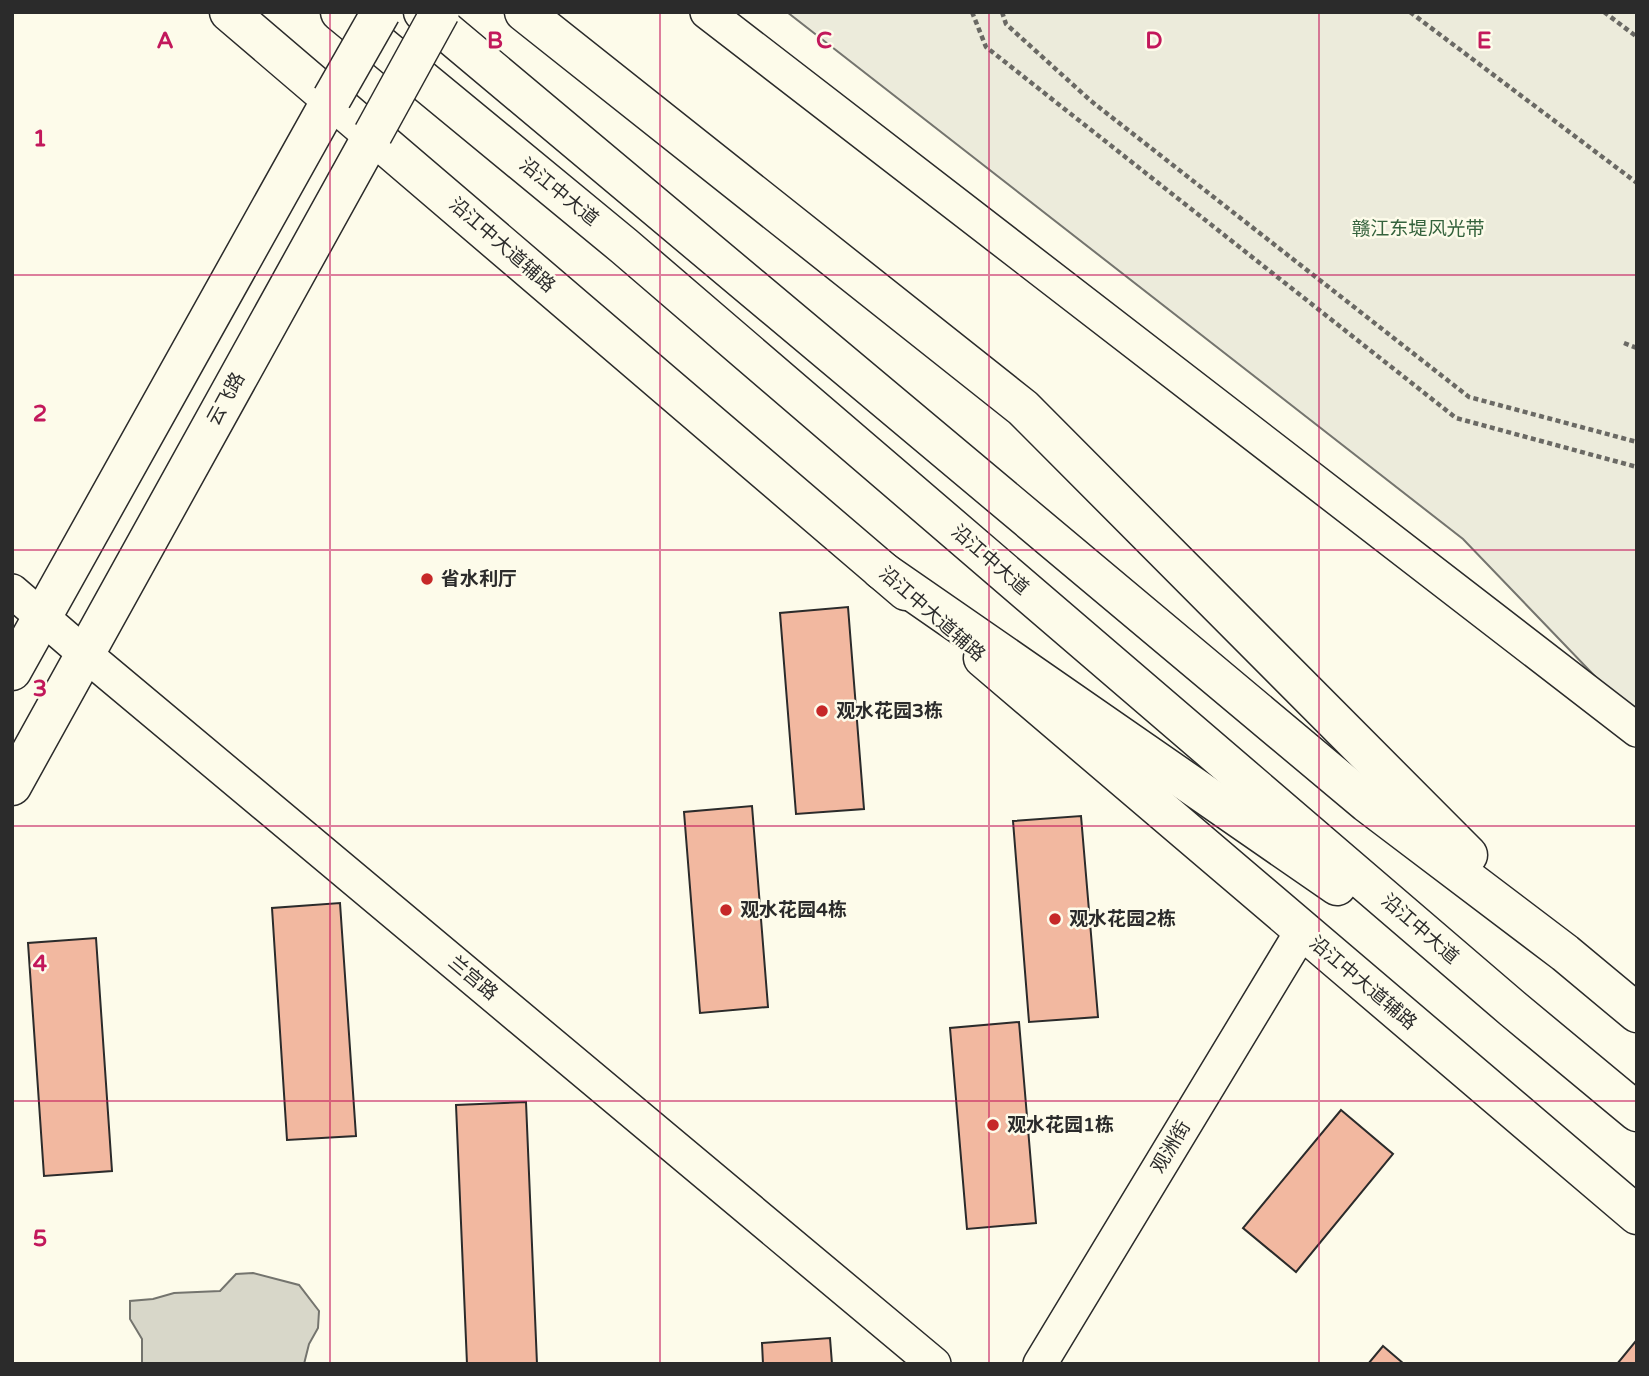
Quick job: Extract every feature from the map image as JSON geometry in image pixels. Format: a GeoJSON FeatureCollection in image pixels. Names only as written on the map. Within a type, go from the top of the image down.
{"type":"FeatureCollection","features":[{"type":"Feature","properties":{"kind":"main road","name":"沿江中大道辅路"},"geometry":{"type":"LineString","coordinates":[[229,12],[1637,1215]]}},
{"type":"Feature","properties":{"kind":"main road","name":"沿江中大道"},"geometry":{"type":"LineString","coordinates":[[340,12],[624,246],[1637,1112]]}},
{"type":"Feature","properties":{"kind":"main road"},"geometry":{"type":"LineString","coordinates":[[12,671],[381,12]]}},
{"type":"Feature","properties":{"kind":"main road"},"geometry":{"type":"LineString","coordinates":[[423,12],[1367,803],[1566,953],[1637,1013]]}},
{"type":"Feature","properties":{"kind":"main road","name":"云飞路"},"geometry":{"type":"LineString","coordinates":[[12,786],[440,12]]}},
{"type":"Feature","properties":{"kind":"main road"},"geometry":{"type":"LineString","coordinates":[[524,12],[1023,408],[1566,953]]}},
{"type":"Feature","properties":{"kind":"main road"},"geometry":{"type":"LineString","coordinates":[[881,570],[1514,1009]]}},
{"type":"Feature","properties":{"kind":"street"},"geometry":{"type":"LineString","coordinates":[[708,12],[1637,730]]}},
{"type":"Feature","properties":{"kind":"street","name":"兰宫路"},"geometry":{"type":"LineString","coordinates":[[12,591],[934,1364]]}},
{"type":"Feature","properties":{"kind":"street","name":"观洲街"},"geometry":{"type":"LineString","coordinates":[[1040,1364],[1302,931]]}},
{"type":"Feature","properties":{"kind":"path"},"geometry":{"type":"LineString","coordinates":[[972,12],[986,47],[1456,418],[1637,467]]}},
{"type":"Feature","properties":{"kind":"path"},"geometry":{"type":"LineString","coordinates":[[1002,12],[1006,24],[1091,101],[1469,397],[1637,442]]}},
{"type":"Feature","properties":{"kind":"path"},"geometry":{"type":"LineString","coordinates":[[1410,12],[1637,183]]}},
{"type":"Feature","properties":{"kind":"path"},"geometry":{"type":"LineString","coordinates":[[1604,12],[1637,37]]}},
{"type":"Feature","properties":{"kind":"path"},"geometry":{"type":"LineString","coordinates":[[1624,343],[1637,348]]}},
{"type":"Feature","properties":{"kind":"green space","name":"赣江东堤风光带"},"geometry":{"type":"Polygon","coordinates":[[[787,12],[1637,12],[1637,720],[1463,539],[787,12]]]}},
{"type":"Feature","properties":{"kind":"shaded area"},"geometry":{"type":"Polygon","coordinates":[[[253,1273],[299,1285],[319,1311],[318,1328],[309,1344],[304,1364],[142,1364],[142,1339],[130,1319],[130,1301],[153,1299],[174,1293],[220,1291],[236,1274],[253,1273]]]}},
{"type":"Feature","properties":{"kind":"building","name":"观水花园3栋"},"geometry":{"type":"Polygon","coordinates":[[[848,607],[864,809],[796,814],[780,613],[848,607]]]}},
{"type":"Feature","properties":{"kind":"building","name":"观水花园4栋"},"geometry":{"type":"Polygon","coordinates":[[[752,806],[768,1007],[700,1013],[684,812],[752,806]]]}},
{"type":"Feature","properties":{"kind":"building","name":"观水花园2栋"},"geometry":{"type":"Polygon","coordinates":[[[1081,816],[1098,1017],[1029,1022],[1013,821],[1081,816]]]}},
{"type":"Feature","properties":{"kind":"building"},"geometry":{"type":"Polygon","coordinates":[[[340,903],[356,1136],[287,1140],[272,908],[340,903]]]}},
{"type":"Feature","properties":{"kind":"building"},"geometry":{"type":"Polygon","coordinates":[[[96,938],[112,1171],[44,1176],[28,943],[96,938]]]}},
{"type":"Feature","properties":{"kind":"building","name":"观水花园1栋"},"geometry":{"type":"Polygon","coordinates":[[[1019,1022],[1036,1223],[967,1229],[950,1028],[1019,1022]]]}},
{"type":"Feature","properties":{"kind":"building"},"geometry":{"type":"Polygon","coordinates":[[[526,1102],[537,1364],[467,1364],[456,1105],[526,1102]]]}},
{"type":"Feature","properties":{"kind":"building"},"geometry":{"type":"Polygon","coordinates":[[[1341,1110],[1393,1154],[1296,1272],[1243,1228],[1341,1110]]]}},
{"type":"Feature","properties":{"kind":"building"},"geometry":{"type":"Polygon","coordinates":[[[830,1338],[832,1364],[763,1364],[762,1343],[830,1338]]]}},
{"type":"Feature","properties":{"kind":"building"},"geometry":{"type":"Polygon","coordinates":[[[1635,1342],[1637,1364],[1617,1364],[1635,1342]]]}},
{"type":"Feature","properties":{"kind":"building"},"geometry":{"type":"Polygon","coordinates":[[[1383,1346],[1404,1364],[1368,1364],[1383,1346]]]}},
{"type":"Feature","properties":{"kind":"place","name":"省水利厅"},"geometry":{"type":"Point","coordinates":[427,579]}},
{"type":"Feature","properties":{"kind":"place","name":"观水花园3栋"},"geometry":{"type":"Point","coordinates":[822,711]}},
{"type":"Feature","properties":{"kind":"place","name":"观水花园4栋"},"geometry":{"type":"Point","coordinates":[726,910]}},
{"type":"Feature","properties":{"kind":"place","name":"观水花园2栋"},"geometry":{"type":"Point","coordinates":[1055,919]}},
{"type":"Feature","properties":{"kind":"place","name":"观水花园1栋"},"geometry":{"type":"Point","coordinates":[993,1125]}}]}
